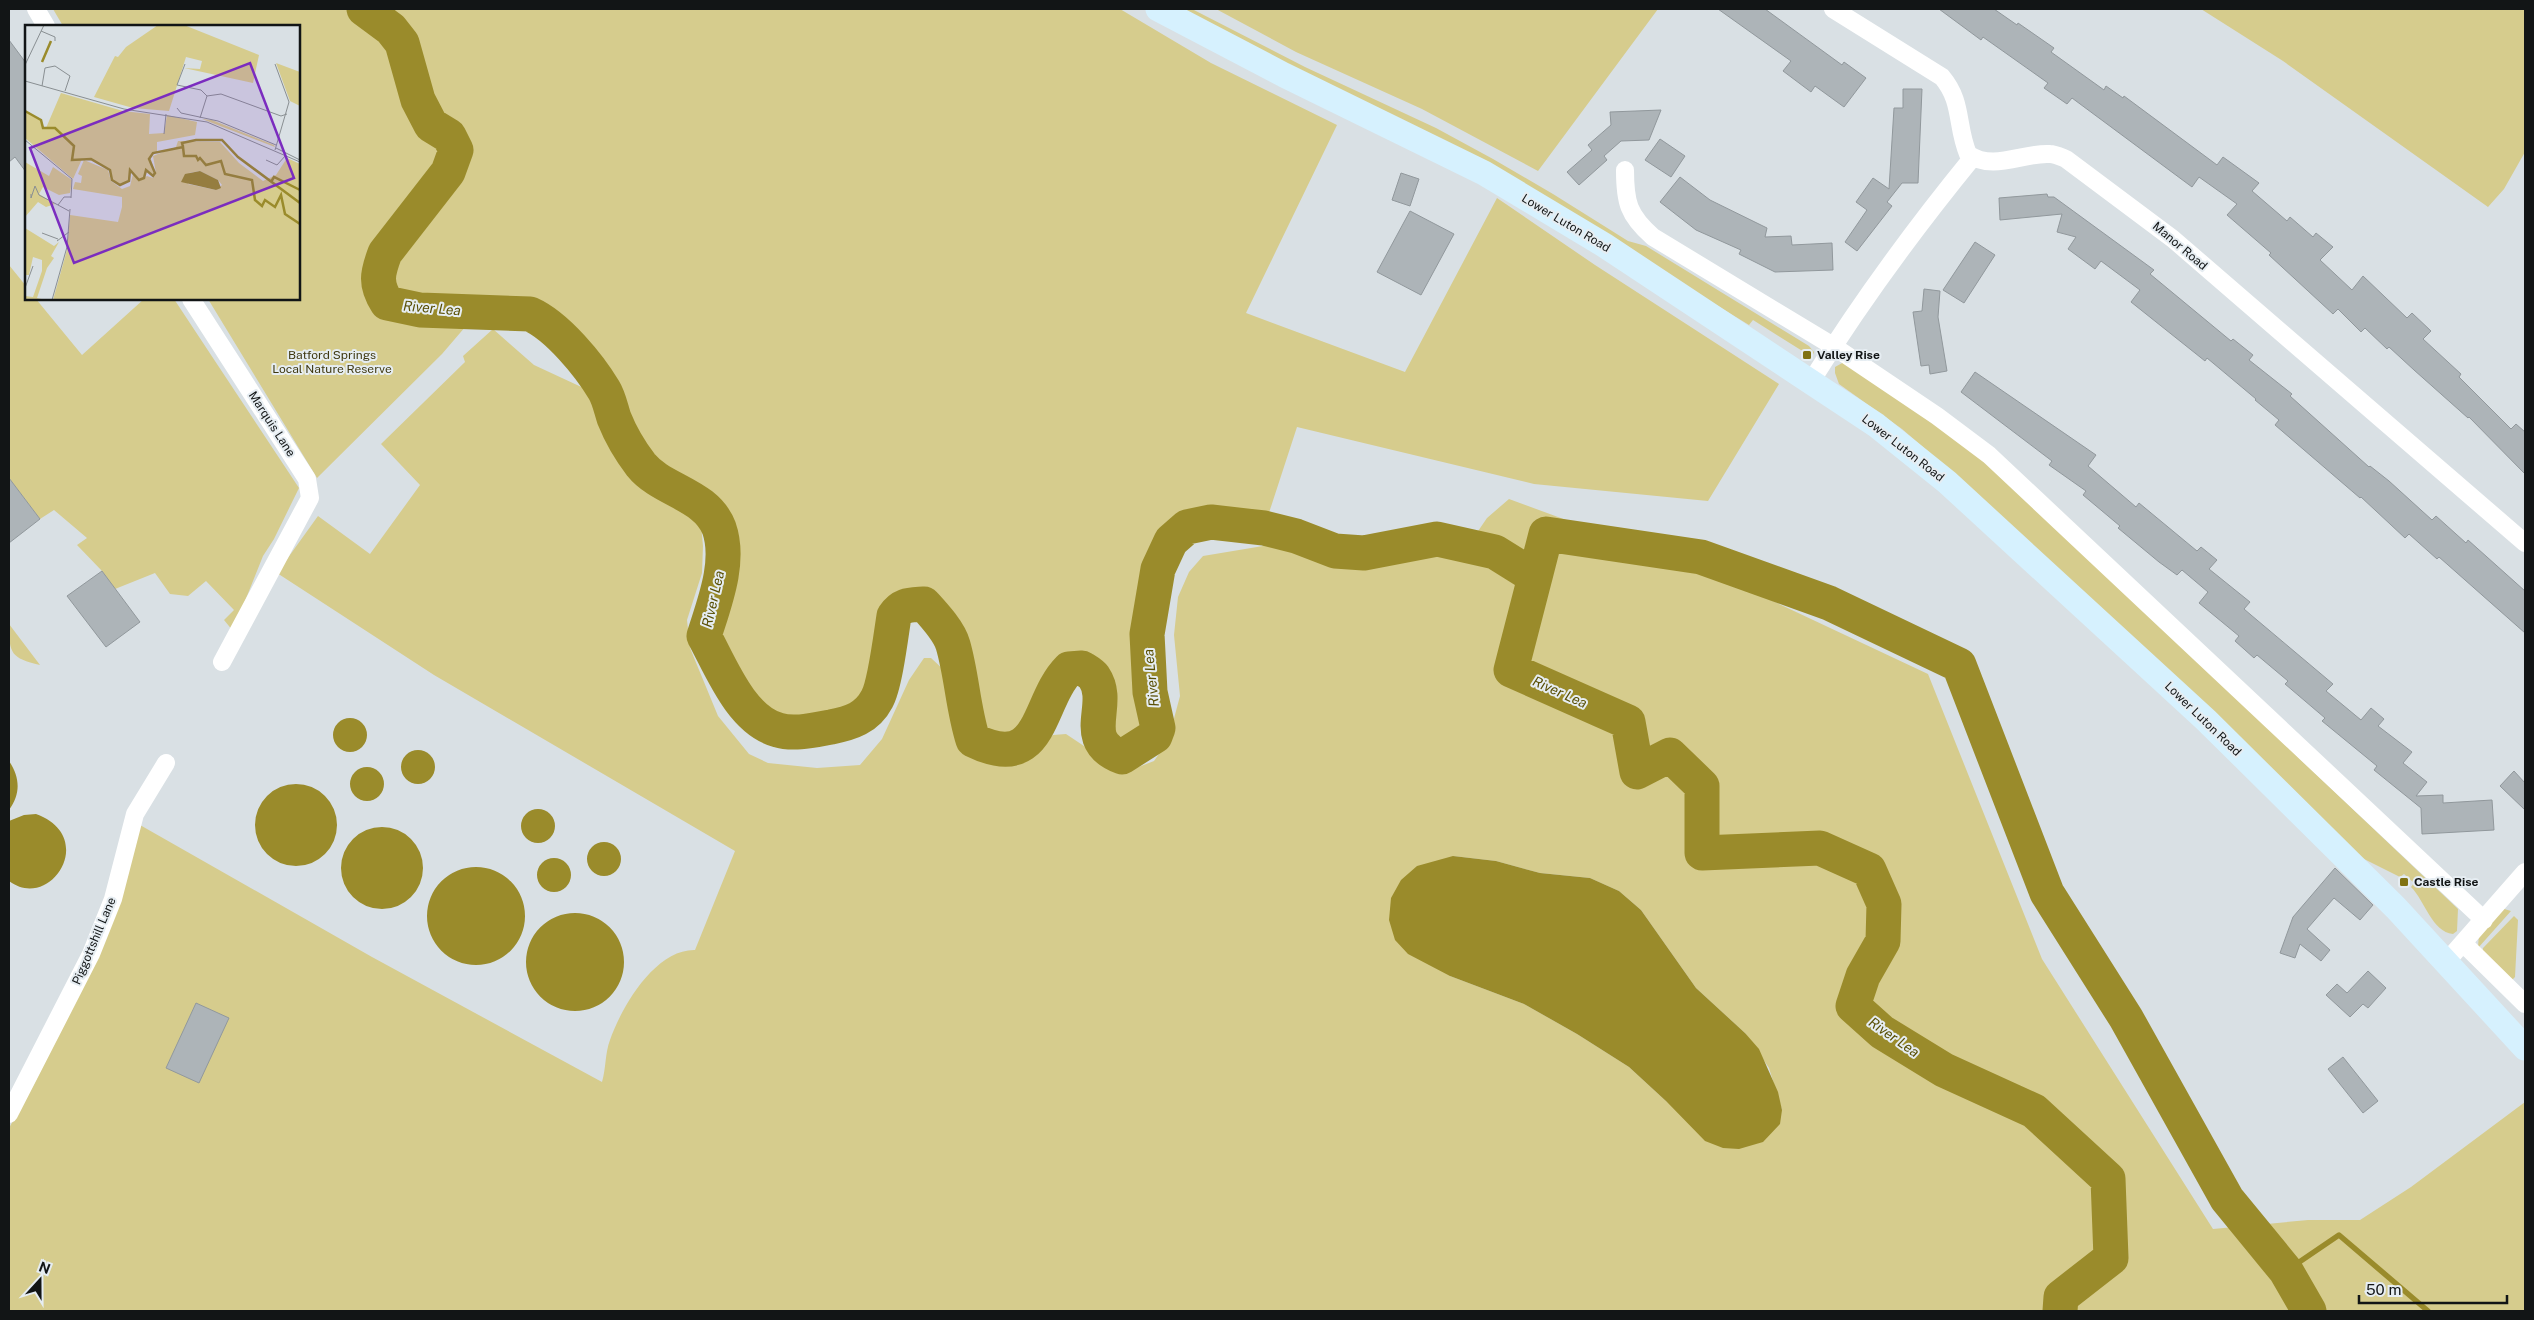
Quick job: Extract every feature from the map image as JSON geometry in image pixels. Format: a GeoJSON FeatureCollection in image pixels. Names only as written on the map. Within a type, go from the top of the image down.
{"type":"FeatureCollection","features":[{"type":"Feature","properties":{"kind":"main road","name":"Lower Luton Road"},"geometry":{"type":"LineString","coordinates":[[1158,9],[1284,75],[1484,173],[1604,245],[1812,380],[1876,425],[1947,482],[2199,713],[2396,908],[2525,1048]]}},
{"type":"Feature","properties":{"kind":"street"},"geometry":{"type":"LineString","coordinates":[[36,9],[45,25]]}},
{"type":"Feature","properties":{"kind":"street"},"geometry":{"type":"LineString","coordinates":[[1812,380],[1834,346],[1941,196],[1973,157],[1968,154],[1962,139],[1957,103],[1953,90],[1942,77],[1833,9]]}},
{"type":"Feature","properties":{"kind":"street","name":"Manor Road"},"geometry":{"type":"LineString","coordinates":[[1973,157],[1992,162],[2051,154],[2066,159],[2173,239],[2525,543]]}},
{"type":"Feature","properties":{"kind":"street"},"geometry":{"type":"LineString","coordinates":[[1625,170],[1625,198],[1638,224],[1653,237],[1834,346],[1989,455],[2484,920]]}},
{"type":"Feature","properties":{"kind":"street","name":"Marquis Lane"},"geometry":{"type":"LineString","coordinates":[[191,300],[307,479],[310,498],[222,662]]}},
{"type":"Feature","properties":{"kind":"street","name":"Piggottshill Lane"},"geometry":{"type":"LineString","coordinates":[[9,1114],[91,954],[113,900],[135,814],[166,763]]}},
{"type":"Feature","properties":{"kind":"street"},"geometry":{"type":"LineString","coordinates":[[2446,962],[2464,944],[2525,872]]}},
{"type":"Feature","properties":{"kind":"street"},"geometry":{"type":"LineString","coordinates":[[2464,944],[2525,1004]]}},
{"type":"Feature","properties":{"kind":"green space","name":"Batford Springs Local Nature Reserve"},"geometry":{"type":"Polygon","coordinates":[[[53,9],[1120,9],[1211,63],[1337,125],[1246,313],[1405,372],[1497,198],[1595,265],[1779,384],[1708,501],[1534,484],[1297,427],[1264,528],[1226,523],[1197,524],[1188,527],[1174,537],[1164,553],[1152,600],[1148,650],[1149,689],[1158,720],[1157,730],[1152,739],[1147,743],[1122,757],[1107,749],[1100,739],[1098,728],[1098,691],[1093,679],[1082,668],[1069,669],[1058,683],[1035,730],[1026,742],[1013,748],[996,748],[973,740],[953,645],[945,629],[924,604],[903,607],[894,616],[883,682],[877,699],[868,711],[858,719],[838,725],[804,732],[778,730],[765,724],[743,704],[725,677],[704,636],[720,583],[722,569],[722,541],[714,518],[699,503],[660,483],[643,470],[624,438],[602,385],[573,349],[539,319],[531,315],[518,313],[478,312],[442,354],[317,478],[209,300],[300,300],[300,25],[62,25],[53,9]]]}},
{"type":"Feature","properties":{"kind":"green space"},"geometry":{"type":"Polygon","coordinates":[[[1177,9],[1192,9],[1305,67],[1436,128],[1493,159],[1628,241],[1646,246],[1809,346],[1814,352],[1812,357],[1753,320],[1749,325],[1521,185],[1177,9]]]}},
{"type":"Feature","properties":{"kind":"green space"},"geometry":{"type":"Polygon","coordinates":[[[1216,9],[1658,9],[1538,171],[1422,109],[1296,52],[1216,9]]]}},
{"type":"Feature","properties":{"kind":"green space"},"geometry":{"type":"Polygon","coordinates":[[[2201,9],[2525,9],[2525,152],[2504,189],[2488,207],[2283,61],[2201,9]]]}},
{"type":"Feature","properties":{"kind":"green space"},"geometry":{"type":"Polygon","coordinates":[[[9,265],[25,285],[25,300],[37,300],[82,355],[143,300],[175,300],[299,488],[274,539],[263,556],[233,631],[224,620],[234,610],[206,581],[188,596],[170,594],[155,573],[115,589],[102,571],[77,545],[87,538],[54,510],[40,519],[9,478],[9,265]]]}},
{"type":"Feature","properties":{"kind":"green space"},"geometry":{"type":"Polygon","coordinates":[[[493,329],[534,365],[590,391],[600,425],[630,474],[642,486],[675,504],[701,525],[703,546],[702,573],[687,620],[690,648],[718,716],[749,754],[768,763],[817,768],[860,765],[882,739],[909,680],[924,658],[931,658],[945,671],[951,716],[959,740],[979,755],[1007,762],[1034,752],[1053,735],[1066,734],[1090,750],[1104,767],[1123,773],[1154,761],[1168,741],[1180,696],[1174,635],[1178,597],[1189,572],[1203,556],[1263,546],[1302,548],[1328,559],[1363,563],[1393,552],[1426,546],[1458,548],[1474,553],[1474,537],[1487,518],[1509,499],[1724,578],[1928,674],[2042,959],[2213,1229],[2308,1220],[2360,1220],[2411,1187],[2525,1102],[2525,1311],[9,1311],[9,1128],[34,1084],[100,954],[140,825],[372,957],[602,1082],[610,1040],[622,1012],[631,997],[653,970],[666,959],[680,952],[695,950],[735,851],[434,675],[277,573],[318,516],[370,554],[420,485],[381,444],[465,362],[463,356],[493,329]],[[1453,856],[1450,976],[1524,1004],[1577,1034],[1629,1067],[1667,1102],[1782,1110],[1769,1068],[1745,1033],[1696,988],[1641,910],[1619,891],[1590,878],[1540,873],[1496,861],[1453,856]]]}},
{"type":"Feature","properties":{"kind":"green space"},"geometry":{"type":"Polygon","coordinates":[[[1844,362],[1983,458],[2458,909],[2457,931],[2453,934],[2446,932],[2434,922],[2411,887],[2414,883],[2404,874],[2400,877],[2356,855],[1958,477],[1902,429],[1839,384],[1835,367],[1844,362]]]}},
{"type":"Feature","properties":{"kind":"green space"},"geometry":{"type":"Polygon","coordinates":[[[9,624],[40,665],[17,657],[11,648],[9,624]]]}},
{"type":"Feature","properties":{"kind":"green space"},"geometry":{"type":"Polygon","coordinates":[[[2501,908],[2511,911],[2478,948],[2479,933],[2501,908]]]}},
{"type":"Feature","properties":{"kind":"green space"},"geometry":{"type":"Polygon","coordinates":[[[2514,916],[2518,920],[2515,977],[2512,980],[2482,953],[2483,948],[2514,916]]]}},
{"type":"Feature","properties":{"kind":"shaded area"},"geometry":{"type":"Polygon","coordinates":[[[350,718],[357,719],[362,723],[366,728],[366,742],[362,747],[357,751],[350,752],[343,751],[338,747],[334,742],[333,735],[334,728],[338,723],[343,719],[350,718]]]}},
{"type":"Feature","properties":{"kind":"shaded area"},"geometry":{"type":"Polygon","coordinates":[[[418,750],[425,751],[430,755],[434,760],[434,774],[430,779],[425,783],[418,784],[411,783],[406,779],[402,774],[401,767],[402,760],[406,755],[411,751],[418,750]]]}},
{"type":"Feature","properties":{"kind":"shaded area"},"geometry":{"type":"Polygon","coordinates":[[[9,761],[13,767],[18,786],[16,798],[9,810],[9,761]]]}},
{"type":"Feature","properties":{"kind":"shaded area"},"geometry":{"type":"Polygon","coordinates":[[[367,767],[374,768],[379,772],[383,777],[383,791],[379,796],[374,800],[367,801],[360,800],[355,796],[351,791],[350,784],[351,777],[355,772],[360,768],[367,767]]]}},
{"type":"Feature","properties":{"kind":"shaded area"},"geometry":{"type":"Polygon","coordinates":[[[296,784],[312,787],[325,796],[334,809],[337,825],[334,841],[325,854],[312,863],[296,866],[280,863],[267,854],[258,841],[255,825],[258,809],[267,796],[280,787],[296,784]]]}},
{"type":"Feature","properties":{"kind":"shaded area"},"geometry":{"type":"Polygon","coordinates":[[[538,809],[545,810],[550,814],[554,819],[554,833],[550,838],[545,842],[538,843],[531,842],[526,838],[522,833],[521,826],[522,819],[526,814],[531,810],[538,809]]]}},
{"type":"Feature","properties":{"kind":"shaded area"},"geometry":{"type":"Polygon","coordinates":[[[36,814],[55,825],[64,839],[66,853],[62,868],[52,879],[39,887],[25,888],[9,881],[9,821],[24,815],[36,814]]]}},
{"type":"Feature","properties":{"kind":"shaded area"},"geometry":{"type":"Polygon","coordinates":[[[382,827],[398,830],[411,839],[420,852],[423,868],[420,884],[411,897],[398,906],[382,909],[366,906],[353,897],[344,884],[341,868],[344,852],[353,839],[366,830],[382,827]]]}},
{"type":"Feature","properties":{"kind":"shaded area"},"geometry":{"type":"Polygon","coordinates":[[[604,842],[611,843],[616,847],[620,852],[620,866],[616,871],[611,875],[604,876],[597,875],[592,871],[588,866],[587,859],[588,852],[592,847],[597,843],[604,842]]]}},
{"type":"Feature","properties":{"kind":"shaded area"},"geometry":{"type":"Polygon","coordinates":[[[1453,856],[1496,861],[1540,873],[1590,878],[1619,891],[1641,910],[1696,988],[1745,1033],[1759,1049],[1778,1092],[1782,1110],[1780,1124],[1763,1142],[1739,1149],[1723,1148],[1705,1141],[1629,1067],[1577,1034],[1524,1004],[1450,976],[1408,954],[1395,940],[1389,920],[1391,898],[1401,880],[1417,866],[1453,856]]]}},
{"type":"Feature","properties":{"kind":"shaded area"},"geometry":{"type":"Polygon","coordinates":[[[554,858],[561,859],[566,863],[570,868],[570,882],[566,887],[561,891],[554,892],[547,891],[542,887],[538,882],[537,875],[538,868],[542,863],[547,859],[554,858]]]}},
{"type":"Feature","properties":{"kind":"shaded area"},"geometry":{"type":"Polygon","coordinates":[[[476,867],[495,871],[511,881],[521,897],[525,916],[521,935],[511,951],[495,961],[476,965],[457,961],[441,951],[431,935],[427,916],[431,897],[441,881],[457,871],[476,867]]]}},
{"type":"Feature","properties":{"kind":"shaded area"},"geometry":{"type":"Polygon","coordinates":[[[575,913],[594,917],[610,927],[620,943],[624,962],[620,981],[610,997],[594,1007],[575,1011],[556,1007],[540,997],[530,981],[526,962],[530,943],[540,927],[556,917],[575,913]]]}},
{"type":"Feature","properties":{"kind":"building"},"geometry":{"type":"Polygon","coordinates":[[[1718,9],[1765,9],[1842,65],[1844,62],[1866,78],[1844,107],[1815,86],[1811,92],[1783,71],[1791,61],[1718,9]]]}},
{"type":"Feature","properties":{"kind":"building"},"geometry":{"type":"Polygon","coordinates":[[[1939,9],[1994,9],[2054,48],[2051,52],[2104,90],[2106,86],[2123,98],[2124,96],[2217,165],[2223,157],[2259,183],[2252,191],[2287,221],[2290,217],[2313,237],[2316,233],[2333,247],[2320,260],[2352,290],[2363,276],[2407,318],[2412,313],[2431,331],[2423,339],[2461,374],[2459,377],[2511,429],[2516,424],[2525,432],[2525,474],[2469,417],[2389,347],[2387,349],[2365,328],[2361,332],[2338,309],[2333,314],[2269,255],[2271,253],[2227,215],[2237,204],[2199,177],[2192,187],[2072,98],[2067,104],[2044,88],[2048,83],[1983,37],[1981,40],[1939,9]]]}},
{"type":"Feature","properties":{"kind":"building"},"geometry":{"type":"Polygon","coordinates":[[[9,40],[25,62],[25,171],[15,157],[9,162],[9,40]]]}},
{"type":"Feature","properties":{"kind":"building"},"geometry":{"type":"Polygon","coordinates":[[[1903,89],[1922,89],[1918,183],[1902,183],[1887,202],[1892,206],[1857,251],[1845,242],[1867,210],[1856,202],[1873,178],[1889,189],[1894,108],[1903,108],[1903,89]]]}},
{"type":"Feature","properties":{"kind":"building"},"geometry":{"type":"Polygon","coordinates":[[[1661,110],[1649,140],[1621,141],[1604,156],[1607,160],[1579,185],[1567,172],[1592,150],[1588,145],[1611,125],[1610,112],[1661,110]]]}},
{"type":"Feature","properties":{"kind":"building"},"geometry":{"type":"Polygon","coordinates":[[[1660,139],[1685,156],[1671,177],[1645,160],[1660,139]]]}},
{"type":"Feature","properties":{"kind":"building"},"geometry":{"type":"Polygon","coordinates":[[[1401,173],[1419,179],[1410,206],[1392,200],[1401,173]]]}},
{"type":"Feature","properties":{"kind":"building"},"geometry":{"type":"Polygon","coordinates":[[[1680,177],[1710,200],[1767,228],[1765,237],[1791,236],[1792,245],[1832,243],[1833,270],[1775,272],[1739,254],[1741,250],[1696,230],[1660,202],[1680,177]]]}},
{"type":"Feature","properties":{"kind":"building"},"geometry":{"type":"Polygon","coordinates":[[[2047,194],[2048,197],[2054,197],[2154,270],[2150,274],[2231,341],[2233,339],[2253,355],[2249,360],[2292,394],[2290,396],[2369,467],[2389,481],[2432,520],[2436,516],[2466,543],[2468,540],[2525,591],[2525,633],[2439,557],[2437,559],[2409,534],[2405,538],[2361,497],[2275,425],[2279,420],[2256,399],[2207,358],[2205,361],[2131,302],[2140,290],[2101,261],[2095,269],[2068,249],[2076,237],[2057,232],[2062,214],[2000,220],[1999,198],[2047,194]]]}},
{"type":"Feature","properties":{"kind":"building"},"geometry":{"type":"Polygon","coordinates":[[[1410,211],[1454,234],[1421,295],[1377,272],[1410,211]]]}},
{"type":"Feature","properties":{"kind":"building"},"geometry":{"type":"Polygon","coordinates":[[[1975,242],[1995,255],[1964,303],[1943,290],[1975,242]]]}},
{"type":"Feature","properties":{"kind":"building"},"geometry":{"type":"Polygon","coordinates":[[[1924,289],[1940,291],[1938,317],[1947,371],[1930,374],[1929,365],[1921,366],[1913,312],[1922,311],[1924,289]]]}},
{"type":"Feature","properties":{"kind":"building"},"geometry":{"type":"Polygon","coordinates":[[[1975,372],[2096,455],[2088,466],[2136,507],[2139,503],[2197,551],[2201,547],[2217,560],[2209,569],[2250,602],[2244,609],[2333,684],[2326,691],[2361,720],[2371,708],[2384,719],[2378,726],[2412,752],[2403,763],[2427,782],[2416,796],[2443,795],[2443,803],[2492,800],[2494,830],[2422,834],[2421,808],[2374,770],[2377,766],[2322,721],[2325,718],[2285,684],[2288,681],[2257,655],[2254,658],[2235,641],[2239,636],[2199,603],[2208,592],[2182,570],[2177,575],[2159,562],[2118,528],[2120,526],[2083,495],[2086,491],[2049,465],[2052,461],[1961,392],[1975,372]]]}},
{"type":"Feature","properties":{"kind":"building"},"geometry":{"type":"Polygon","coordinates":[[[9,478],[40,519],[9,543],[9,478]]]}},
{"type":"Feature","properties":{"kind":"building"},"geometry":{"type":"Polygon","coordinates":[[[102,571],[140,622],[106,647],[67,596],[102,571]]]}},
{"type":"Feature","properties":{"kind":"building"},"geometry":{"type":"Polygon","coordinates":[[[2514,771],[2525,783],[2525,810],[2500,786],[2514,771]]]}},
{"type":"Feature","properties":{"kind":"building"},"geometry":{"type":"Polygon","coordinates":[[[2335,868],[2373,905],[2360,920],[2334,898],[2307,929],[2330,950],[2321,961],[2300,944],[2295,958],[2280,953],[2293,917],[2335,868]]]}},
{"type":"Feature","properties":{"kind":"building"},"geometry":{"type":"Polygon","coordinates":[[[2368,971],[2386,988],[2368,1008],[2363,1004],[2350,1017],[2326,995],[2337,984],[2347,993],[2368,971]]]}},
{"type":"Feature","properties":{"kind":"building"},"geometry":{"type":"Polygon","coordinates":[[[196,1003],[229,1018],[199,1083],[166,1068],[196,1003]]]}},
{"type":"Feature","properties":{"kind":"building"},"geometry":{"type":"Polygon","coordinates":[[[2343,1057],[2378,1101],[2363,1113],[2328,1069],[2343,1057]]]}},
{"type":"Feature","properties":{"kind":"waterway","name":"River Lea"},"geometry":{"type":"LineString","coordinates":[[364,9],[391,29],[402,43],[418,100],[431,125],[449,136],[456,150],[448,172],[385,253],[378,279],[383,296],[387,303],[420,310],[530,314],[551,327],[572,347],[604,390],[619,430],[641,465],[660,481],[704,507],[713,517],[719,528],[722,541],[722,569],[720,583],[704,636],[725,677],[743,704],[753,715],[765,724],[778,730],[791,732],[811,731],[858,719],[873,705],[880,692],[894,616],[903,607],[924,604],[945,629],[953,645],[973,740],[996,748],[1013,748],[1026,742],[1035,730],[1058,683],[1069,669],[1082,668],[1094,677],[1099,688],[1098,732],[1101,741],[1109,750],[1122,757],[1155,736],[1158,728],[1150,692],[1147,634],[1158,569],[1171,541],[1187,527],[1211,522],[1264,528],[1296,536],[1335,551],[1364,553],[1437,539],[1495,552],[1535,577],[1511,670],[1628,722],[1637,772],[1670,755],[1702,786],[1702,853],[1820,848],[1869,870],[1884,904],[1883,941],[1863,976],[1853,1006],[1882,1032],[1944,1070],[2034,1111],[2108,1179],[2111,1258],[2061,1297],[2060,1311]]}},
{"type":"Feature","properties":{"kind":"waterway"},"geometry":{"type":"LineString","coordinates":[[1535,577],[1546,534],[1701,557],[1829,603],[1959,665],[2047,893],[2126,1018],[2227,1199],[2286,1271],[2309,1311]]}},
{"type":"Feature","properties":{"kind":"waterway"},"geometry":{"type":"LineString","coordinates":[[2286,1271],[2339,1235],[2428,1311]]}},
{"type":"Feature","properties":{"kind":"place","name":"Valley Rise"},"geometry":{"type":"Point","coordinates":[1807,355]}},
{"type":"Feature","properties":{"kind":"place","name":"Castle Rise"},"geometry":{"type":"Point","coordinates":[2404,882]}}]}
